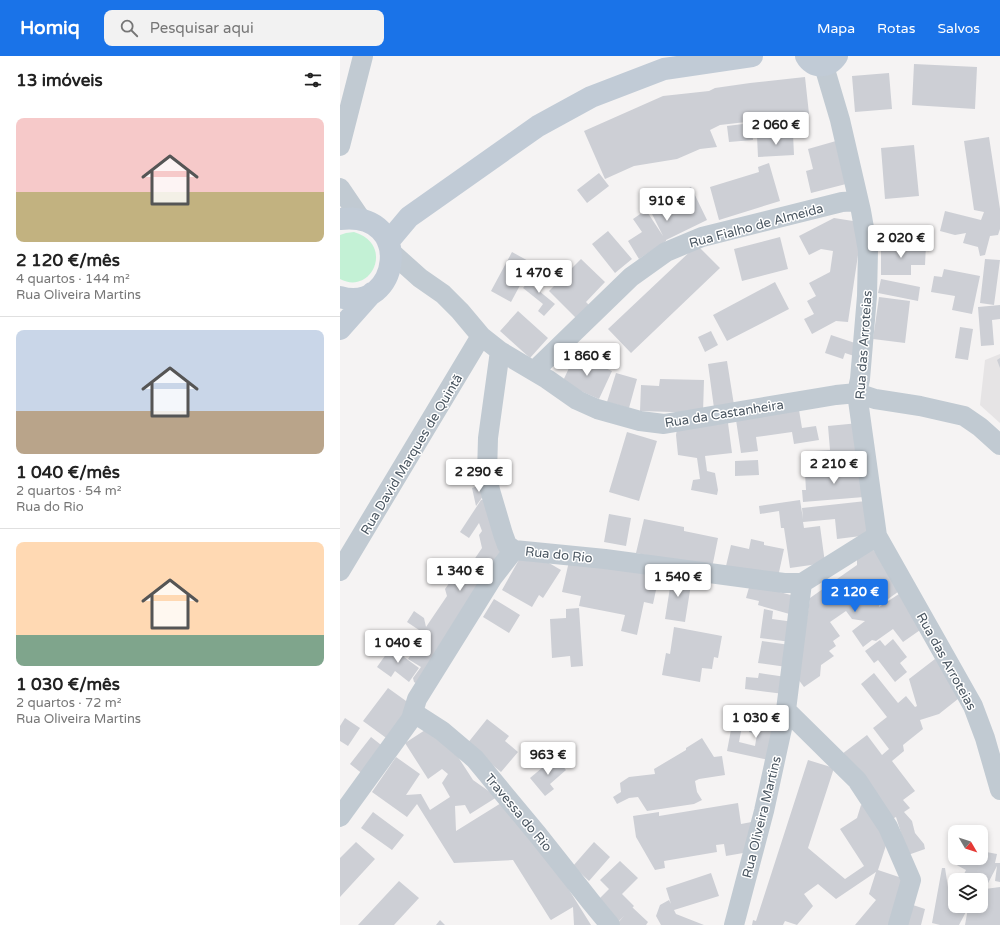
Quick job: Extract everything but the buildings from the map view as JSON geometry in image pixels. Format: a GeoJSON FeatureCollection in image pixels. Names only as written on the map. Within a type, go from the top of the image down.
{"type":"FeatureCollection","features":[{"type":"Feature","properties":{"kind":"street"},"geometry":{"type":"LineString","coordinates":[[340,146],[364,56]]}},
{"type":"Feature","properties":{"kind":"street"},"geometry":{"type":"LineString","coordinates":[[340,328],[378,288],[389,273],[391,263],[371,232],[409,217],[538,126],[591,97],[664,69],[752,56]]}},
{"type":"Feature","properties":{"kind":"street","name":"Rua das Arroteias"},"geometry":{"type":"LineString","coordinates":[[822,59],[840,120],[868,251],[867,296],[860,379],[857,393],[877,536],[973,706],[985,738],[1000,790]]}},
{"type":"Feature","properties":{"kind":"street","name":"Rua da Castanheira"},"geometry":{"type":"LineString","coordinates":[[340,188],[371,232],[420,278],[442,294],[460,311],[481,336],[500,351],[547,379],[577,400],[597,409],[640,421],[664,424],[841,394],[857,393]]}},
{"type":"Feature","properties":{"kind":"street","name":"Rua Fialho de Almeida"},"geometry":{"type":"LineString","coordinates":[[534,371],[631,277],[666,252],[702,237],[842,202],[858,201]]}},
{"type":"Feature","properties":{"kind":"street"},"geometry":{"type":"LineString","coordinates":[[340,297],[352,299],[363,297],[378,288],[420,278]]}},
{"type":"Feature","properties":{"kind":"street","name":"Rua David Marques de Quintã"},"geometry":{"type":"LineString","coordinates":[[340,572],[481,336]]}},
{"type":"Feature","properties":{"kind":"street"},"geometry":{"type":"LineString","coordinates":[[500,351],[488,438],[486,474],[507,545],[514,550]]}},
{"type":"Feature","properties":{"kind":"street"},"geometry":{"type":"LineString","coordinates":[[857,393],[875,399],[920,406],[964,416],[980,427],[1000,445]]}},
{"type":"Feature","properties":{"kind":"street"},"geometry":{"type":"LineString","coordinates":[[802,583],[877,536]]}},
{"type":"Feature","properties":{"kind":"street","name":"Rua do Rio"},"geometry":{"type":"LineString","coordinates":[[340,817],[411,719],[417,699],[493,577],[514,550],[605,559],[784,583],[802,583]]}},
{"type":"Feature","properties":{"kind":"street","name":"Rua Oliveira Martins"},"geometry":{"type":"LineString","coordinates":[[734,925],[764,811],[786,710],[802,583]]}},
{"type":"Feature","properties":{"kind":"street"},"geometry":{"type":"LineString","coordinates":[[786,710],[857,780],[888,827],[911,880],[898,925]]}},
{"type":"Feature","properties":{"kind":"street","name":"Travessa do Rio"},"geometry":{"type":"LineString","coordinates":[[414,713],[442,730],[475,759],[610,925]]}},
{"type":"Feature","properties":{"kind":"shaded area"},"geometry":{"type":"Polygon","coordinates":[[[1000,354],[1000,423],[980,405],[985,360],[1000,354]]]}},
{"type":"Feature","properties":{"kind":"green space"},"geometry":{"type":"Polygon","coordinates":[[[354,232],[366,238],[374,247],[376,257],[374,266],[369,275],[361,281],[351,282],[340,279],[340,235],[354,232]]]}}]}
